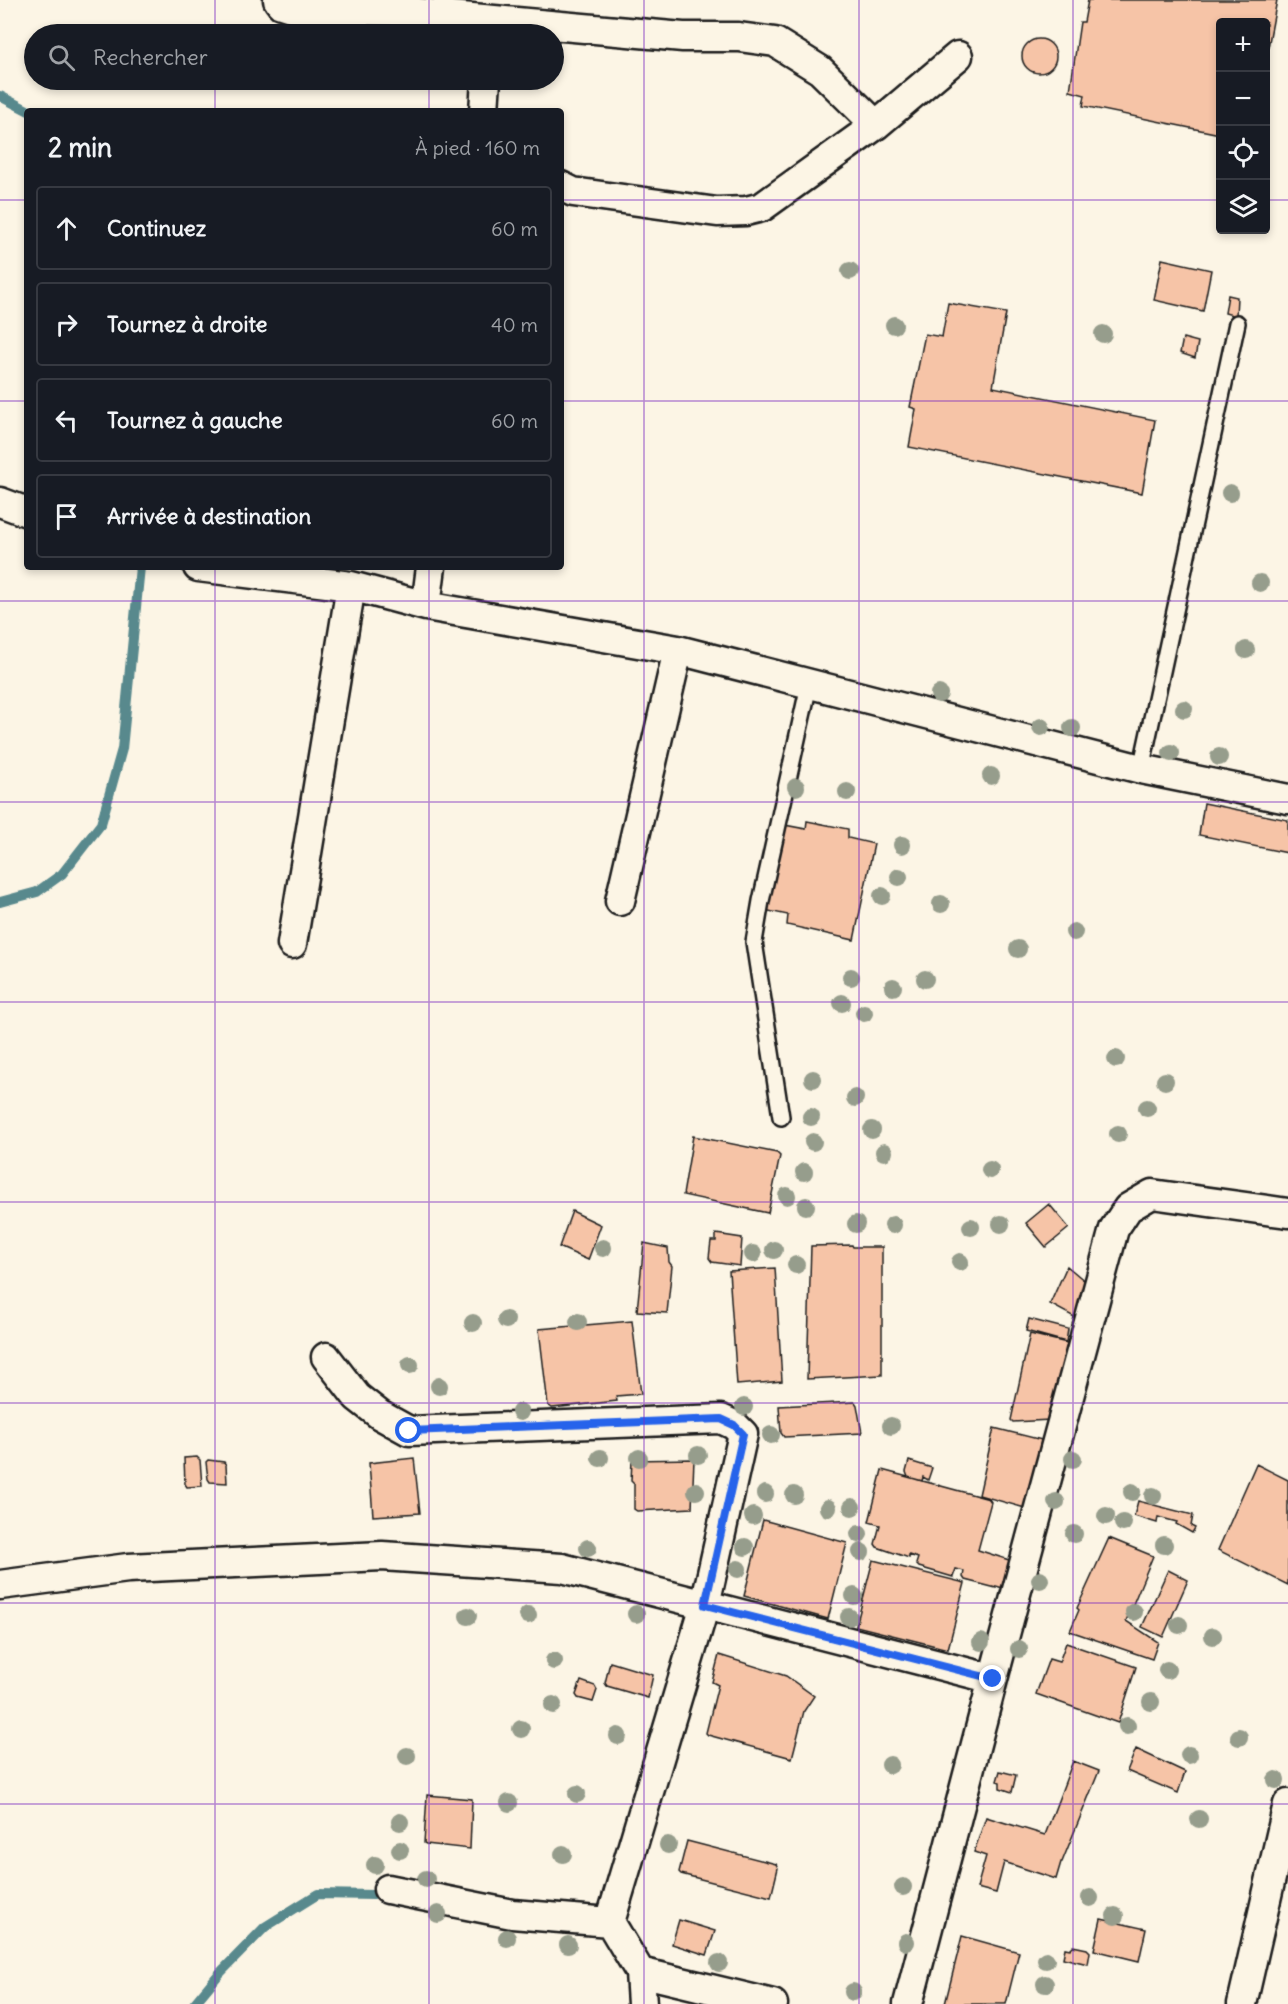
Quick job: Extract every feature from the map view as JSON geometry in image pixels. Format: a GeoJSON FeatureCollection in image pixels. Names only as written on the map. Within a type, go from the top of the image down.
{"type":"FeatureCollection","features":[{"type":"Feature","properties":{"kind":"street"},"geometry":{"type":"LineString","coordinates":[[278,0],[281,4],[300,10],[396,11],[551,24]]}},
{"type":"Feature","properties":{"kind":"street"},"geometry":{"type":"LineString","coordinates":[[564,25],[683,37],[739,37],[775,42],[820,70],[876,125]]}},
{"type":"Feature","properties":{"kind":"street"},"geometry":{"type":"LineString","coordinates":[[564,188],[573,192],[717,212],[746,211],[762,207],[876,125],[958,56]]}},
{"type":"Feature","properties":{"kind":"street"},"geometry":{"type":"LineString","coordinates":[[484,108],[485,90]]}},
{"type":"Feature","properties":{"kind":"street"},"geometry":{"type":"LineString","coordinates":[[0,502],[24,511]]}},
{"type":"Feature","properties":{"kind":"street"},"geometry":{"type":"LineString","coordinates":[[222,570],[351,586],[426,606],[678,650],[1141,769],[1288,799]]}},
{"type":"Feature","properties":{"kind":"street"},"geometry":{"type":"LineString","coordinates":[[426,606],[431,570]]}},
{"type":"Feature","properties":{"kind":"street"},"geometry":{"type":"LineString","coordinates":[[292,944],[351,586]]}},
{"type":"Feature","properties":{"kind":"street"},"geometry":{"type":"LineString","coordinates":[[620,901],[678,650]]}},
{"type":"Feature","properties":{"kind":"street"},"geometry":{"type":"LineString","coordinates":[[908,2004],[1114,1229],[1128,1208],[1152,1194],[1288,1213]]}},
{"type":"Feature","properties":{"kind":"street"},"geometry":{"type":"LineString","coordinates":[[326,1358],[357,1397],[380,1415],[409,1431],[721,1419],[734,1425],[743,1434],[705,1605],[610,1922],[640,1972],[642,2004]]}},
{"type":"Feature","properties":{"kind":"street"},"geometry":{"type":"LineString","coordinates":[[0,1585],[128,1568],[382,1556],[562,1568],[993,1679]]}},
{"type":"Feature","properties":{"kind":"street"},"geometry":{"type":"LineString","coordinates":[[1242,2004],[1288,1804]]}},
{"type":"Feature","properties":{"kind":"street"},"geometry":{"type":"LineString","coordinates":[[388,1889],[512,1914],[610,1922]]}},
{"type":"Feature","properties":{"kind":"street"},"geometry":{"type":"LineString","coordinates":[[640,1972],[773,2004]]}},
{"type":"Feature","properties":{"kind":"lane"},"geometry":{"type":"LineString","coordinates":[[1141,769],[1237,323]]}},
{"type":"Feature","properties":{"kind":"lane"},"geometry":{"type":"LineString","coordinates":[[781,1117],[754,942],[809,685]]}},
{"type":"Feature","properties":{"kind":"building"},"geometry":{"type":"Polygon","coordinates":[[[1088,0],[1277,0],[1270,37],[1270,18],[1216,18],[1216,133],[1083,106],[1085,95],[1070,91],[1080,22],[1084,22],[1088,0]]]}},
{"type":"Feature","properties":{"kind":"building"},"geometry":{"type":"Polygon","coordinates":[[[1039,39],[1051,44],[1056,56],[1051,68],[1039,73],[1027,68],[1022,56],[1027,44],[1039,39]]]}},
{"type":"Feature","properties":{"kind":"building"},"geometry":{"type":"Polygon","coordinates":[[[1162,259],[1211,270],[1203,311],[1154,300],[1162,259]]]}},
{"type":"Feature","properties":{"kind":"building"},"geometry":{"type":"Polygon","coordinates":[[[1228,295],[1237,297],[1236,316],[1225,313],[1228,295]]]}},
{"type":"Feature","properties":{"kind":"building"},"geometry":{"type":"Polygon","coordinates":[[[948,303],[1006,313],[993,387],[1155,420],[1142,493],[909,447],[916,409],[910,407],[925,334],[942,337],[948,303]]]}},
{"type":"Feature","properties":{"kind":"building"},"geometry":{"type":"Polygon","coordinates":[[[1183,338],[1198,342],[1195,358],[1180,353],[1183,338]]]}},
{"type":"Feature","properties":{"kind":"building"},"geometry":{"type":"Polygon","coordinates":[[[1204,803],[1288,820],[1288,853],[1199,835],[1204,803]]]}},
{"type":"Feature","properties":{"kind":"building"},"geometry":{"type":"Polygon","coordinates":[[[807,821],[848,829],[848,838],[874,844],[854,940],[787,925],[788,915],[764,910],[779,824],[806,829],[807,821]]]}},
{"type":"Feature","properties":{"kind":"building"},"geometry":{"type":"Polygon","coordinates":[[[693,1136],[777,1153],[780,1156],[768,1213],[683,1195],[693,1136]]]}},
{"type":"Feature","properties":{"kind":"building"},"geometry":{"type":"Polygon","coordinates":[[[1049,1204],[1069,1228],[1046,1247],[1026,1223],[1049,1204]]]}},
{"type":"Feature","properties":{"kind":"building"},"geometry":{"type":"Polygon","coordinates":[[[572,1211],[601,1225],[588,1260],[559,1247],[572,1211]]]}},
{"type":"Feature","properties":{"kind":"building"},"geometry":{"type":"Polygon","coordinates":[[[716,1234],[742,1238],[740,1266],[712,1262],[709,1258],[711,1241],[716,1241],[716,1234]]]}},
{"type":"Feature","properties":{"kind":"building"},"geometry":{"type":"Polygon","coordinates":[[[644,1243],[668,1248],[669,1262],[672,1266],[667,1313],[637,1311],[644,1243]]]}},
{"type":"Feature","properties":{"kind":"building"},"geometry":{"type":"Polygon","coordinates":[[[852,1245],[853,1247],[882,1247],[882,1375],[807,1379],[811,1246],[852,1245]]]}},
{"type":"Feature","properties":{"kind":"building"},"geometry":{"type":"Polygon","coordinates":[[[1067,1266],[1086,1282],[1076,1318],[1050,1304],[1067,1266]]]}},
{"type":"Feature","properties":{"kind":"building"},"geometry":{"type":"Polygon","coordinates":[[[775,1268],[782,1381],[737,1385],[729,1271],[775,1268]]]}},
{"type":"Feature","properties":{"kind":"building"},"geometry":{"type":"Polygon","coordinates":[[[1029,1319],[1068,1329],[1066,1342],[1026,1331],[1029,1319]]]}},
{"type":"Feature","properties":{"kind":"building"},"geometry":{"type":"Polygon","coordinates":[[[632,1321],[641,1394],[616,1396],[617,1401],[552,1408],[548,1405],[539,1329],[632,1321]]]}},
{"type":"Feature","properties":{"kind":"building"},"geometry":{"type":"Polygon","coordinates":[[[1030,1334],[1067,1343],[1070,1346],[1050,1420],[1013,1422],[1011,1420],[1030,1334]]]}},
{"type":"Feature","properties":{"kind":"building"},"geometry":{"type":"Polygon","coordinates":[[[855,1402],[862,1433],[784,1437],[781,1433],[779,1406],[855,1402]]]}},
{"type":"Feature","properties":{"kind":"building"},"geometry":{"type":"Polygon","coordinates":[[[994,1428],[1042,1440],[1025,1508],[979,1495],[994,1428]]]}},
{"type":"Feature","properties":{"kind":"building"},"geometry":{"type":"Polygon","coordinates":[[[197,1457],[200,1460],[202,1486],[187,1487],[184,1458],[197,1457]]]}},
{"type":"Feature","properties":{"kind":"building"},"geometry":{"type":"Polygon","coordinates":[[[414,1458],[420,1513],[373,1516],[369,1463],[414,1458]]]}},
{"type":"Feature","properties":{"kind":"building"},"geometry":{"type":"Polygon","coordinates":[[[694,1459],[692,1508],[637,1511],[634,1509],[634,1484],[631,1481],[632,1460],[694,1459]]]}},
{"type":"Feature","properties":{"kind":"building"},"geometry":{"type":"Polygon","coordinates":[[[208,1460],[224,1462],[227,1483],[210,1482],[206,1462],[208,1460]]]}},
{"type":"Feature","properties":{"kind":"building"},"geometry":{"type":"Polygon","coordinates":[[[909,1461],[932,1468],[928,1480],[923,1477],[922,1481],[908,1477],[906,1472],[909,1461]]]}},
{"type":"Feature","properties":{"kind":"building"},"geometry":{"type":"Polygon","coordinates":[[[1256,1464],[1288,1480],[1288,1585],[1218,1550],[1256,1464]]]}},
{"type":"Feature","properties":{"kind":"building"},"geometry":{"type":"Polygon","coordinates":[[[882,1470],[989,1499],[991,1502],[978,1550],[1009,1560],[1011,1563],[1003,1588],[965,1580],[964,1571],[956,1569],[953,1577],[919,1567],[916,1564],[918,1558],[909,1555],[909,1558],[877,1547],[875,1544],[880,1525],[869,1522],[882,1470]]]}},
{"type":"Feature","properties":{"kind":"building"},"geometry":{"type":"Polygon","coordinates":[[[1138,1501],[1193,1515],[1191,1526],[1195,1528],[1192,1533],[1176,1524],[1177,1522],[1158,1517],[1157,1523],[1134,1516],[1138,1501]]]}},
{"type":"Feature","properties":{"kind":"building"},"geometry":{"type":"Polygon","coordinates":[[[763,1520],[847,1543],[828,1619],[744,1596],[763,1520]]]}},
{"type":"Feature","properties":{"kind":"building"},"geometry":{"type":"Polygon","coordinates":[[[1109,1538],[1153,1556],[1126,1621],[1158,1642],[1152,1659],[1070,1631],[1079,1610],[1077,1608],[1109,1538]]]}},
{"type":"Feature","properties":{"kind":"building"},"geometry":{"type":"Polygon","coordinates":[[[873,1560],[965,1583],[948,1649],[856,1626],[873,1560]]]}},
{"type":"Feature","properties":{"kind":"building"},"geometry":{"type":"Polygon","coordinates":[[[1168,1570],[1188,1580],[1163,1637],[1142,1627],[1168,1570]]]}},
{"type":"Feature","properties":{"kind":"building"},"geometry":{"type":"Polygon","coordinates":[[[1066,1643],[1136,1667],[1118,1723],[1036,1694],[1049,1659],[1059,1662],[1066,1643]]]}},
{"type":"Feature","properties":{"kind":"building"},"geometry":{"type":"Polygon","coordinates":[[[719,1655],[786,1676],[814,1696],[804,1711],[792,1758],[706,1733],[718,1685],[712,1682],[719,1655]]]}},
{"type":"Feature","properties":{"kind":"building"},"geometry":{"type":"Polygon","coordinates":[[[610,1662],[653,1675],[648,1698],[607,1686],[605,1683],[610,1662]]]}},
{"type":"Feature","properties":{"kind":"building"},"geometry":{"type":"Polygon","coordinates":[[[581,1681],[595,1686],[597,1690],[593,1702],[578,1698],[576,1695],[581,1681]]]}},
{"type":"Feature","properties":{"kind":"building"},"geometry":{"type":"Polygon","coordinates":[[[1136,1749],[1185,1772],[1178,1793],[1127,1771],[1136,1749]]]}},
{"type":"Feature","properties":{"kind":"building"},"geometry":{"type":"Polygon","coordinates":[[[1073,1761],[1099,1771],[1056,1879],[1004,1862],[996,1893],[977,1888],[986,1856],[974,1852],[986,1817],[1045,1835],[1073,1761]]]}},
{"type":"Feature","properties":{"kind":"building"},"geometry":{"type":"Polygon","coordinates":[[[1000,1771],[1016,1775],[1012,1792],[1000,1788],[1000,1782],[997,1781],[1000,1771]]]}},
{"type":"Feature","properties":{"kind":"building"},"geometry":{"type":"Polygon","coordinates":[[[427,1795],[472,1799],[470,1849],[424,1843],[427,1795]]]}},
{"type":"Feature","properties":{"kind":"building"},"geometry":{"type":"Polygon","coordinates":[[[687,1841],[776,1864],[778,1868],[771,1897],[681,1874],[679,1872],[687,1841]]]}},
{"type":"Feature","properties":{"kind":"building"},"geometry":{"type":"Polygon","coordinates":[[[1101,1919],[1146,1929],[1139,1961],[1094,1950],[1101,1919]]]}},
{"type":"Feature","properties":{"kind":"building"},"geometry":{"type":"Polygon","coordinates":[[[679,1920],[715,1931],[707,1955],[672,1944],[679,1920]]]}},
{"type":"Feature","properties":{"kind":"building"},"geometry":{"type":"Polygon","coordinates":[[[962,1936],[1019,1952],[1006,2004],[945,2004],[962,1936]]]}},
{"type":"Feature","properties":{"kind":"building"},"geometry":{"type":"Polygon","coordinates":[[[1073,1946],[1087,1949],[1090,1952],[1088,1964],[1063,1958],[1065,1948],[1070,1949],[1073,1946]]]}},
{"type":"Feature","properties":{"kind":"waterway"},"geometry":{"type":"LineString","coordinates":[[0,96],[24,108]]}},
{"type":"Feature","properties":{"kind":"waterway"},"geometry":{"type":"LineString","coordinates":[[0,902],[37,892],[62,874],[101,824],[122,749],[140,570]]}},
{"type":"Feature","properties":{"kind":"waterway"},"geometry":{"type":"LineString","coordinates":[[194,2004],[219,1974],[265,1927],[318,1894],[374,1895]]}},
{"type":"Feature","properties":{"kind":"route"},"geometry":{"type":"LineString","coordinates":[[409,1431],[721,1419],[734,1425],[743,1434],[705,1605],[993,1679]]}}]}
